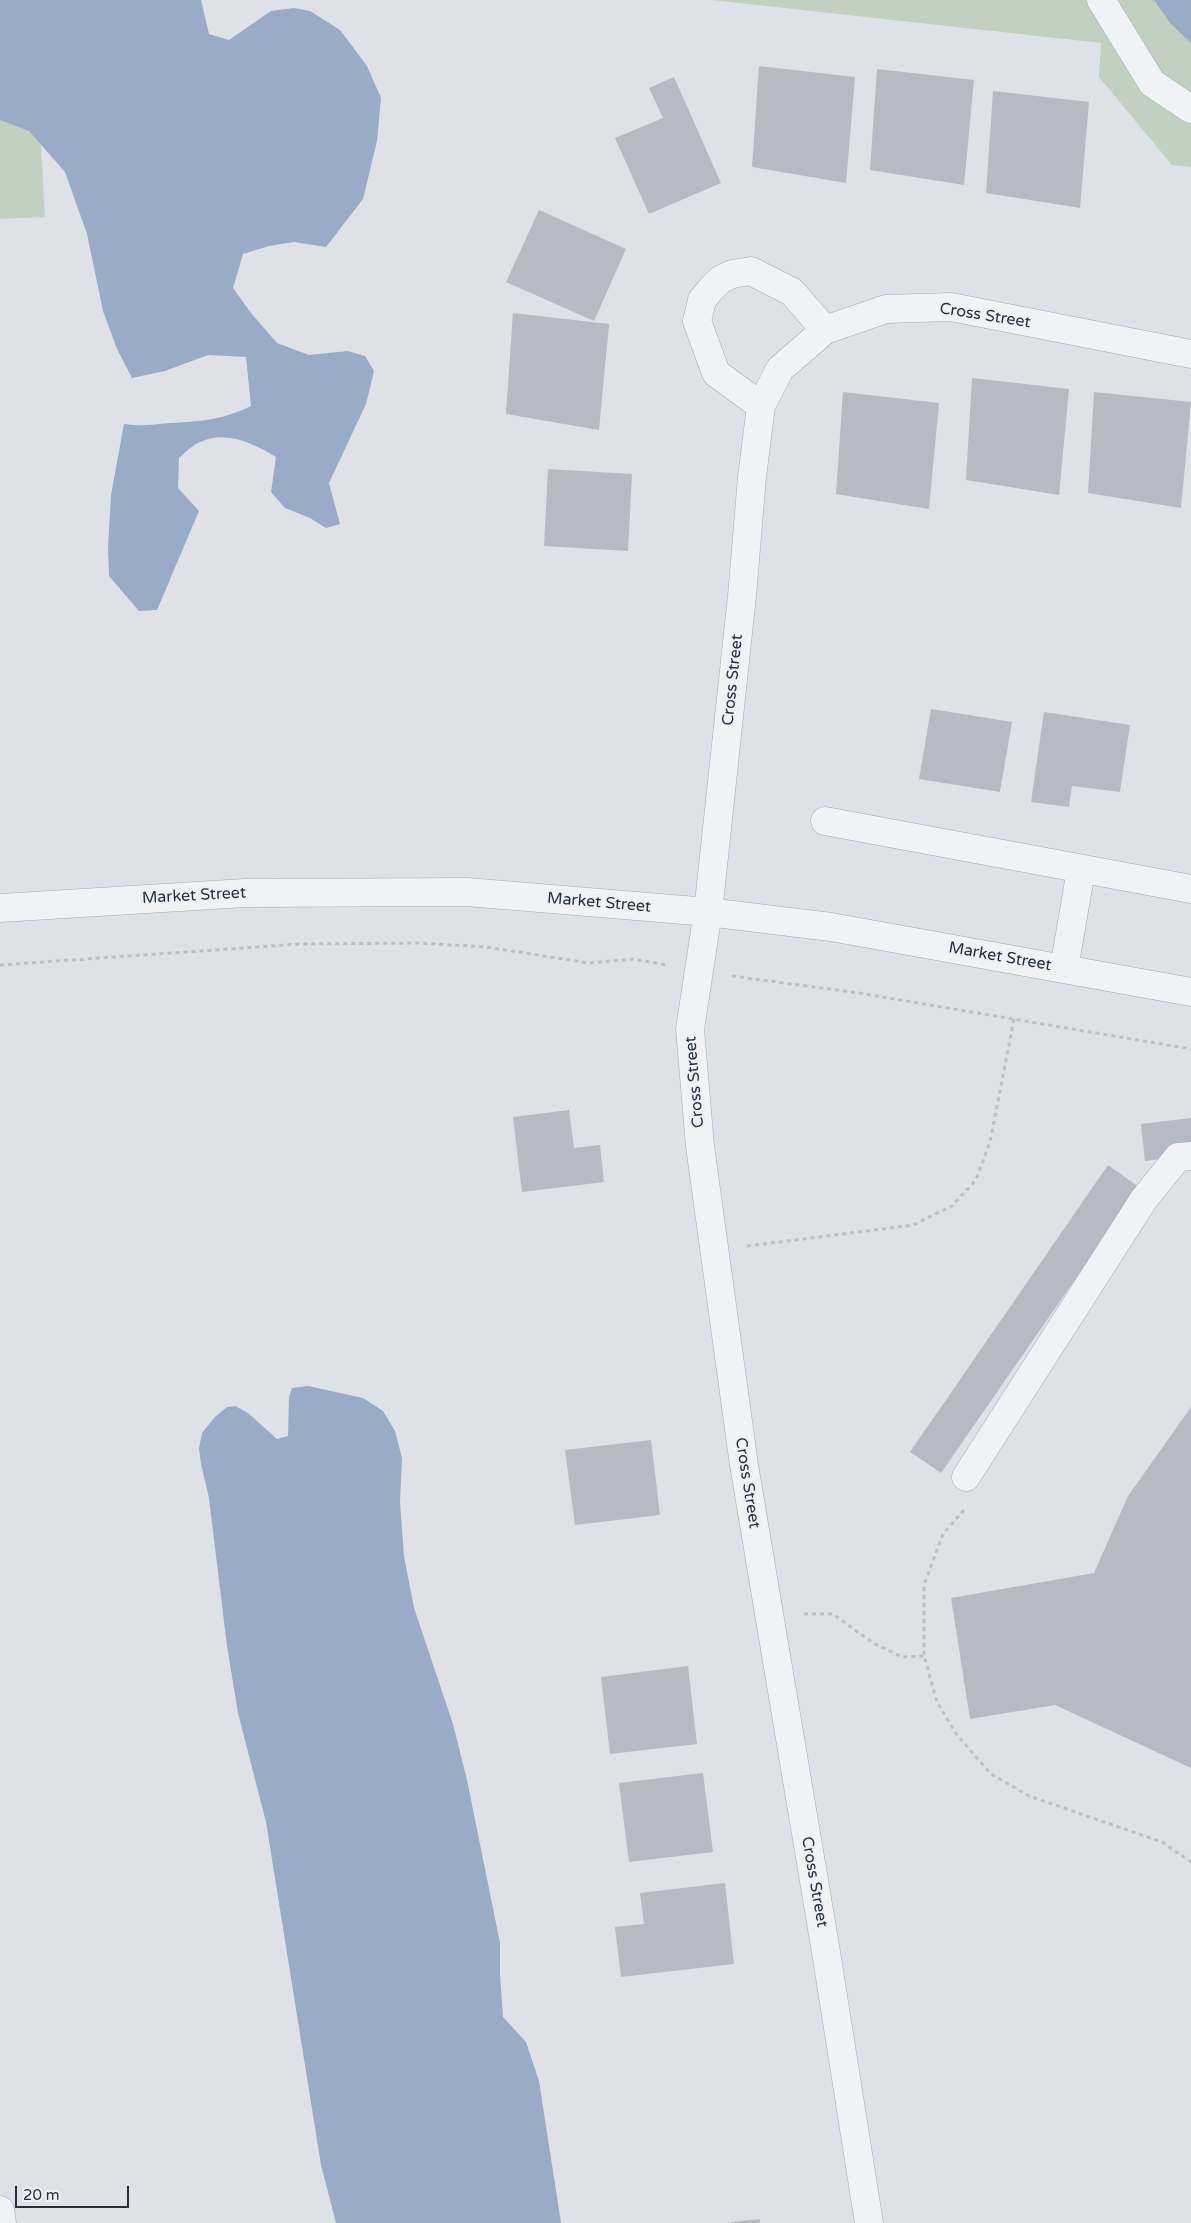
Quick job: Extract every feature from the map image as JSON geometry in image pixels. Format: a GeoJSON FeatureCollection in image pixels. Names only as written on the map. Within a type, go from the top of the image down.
{"type":"FeatureCollection","features":[{"type":"Feature","properties":{"kind":"street"},"geometry":{"type":"LineString","coordinates":[[1101,0],[1152,83],[1191,109]]}},
{"type":"Feature","properties":{"kind":"street"},"geometry":{"type":"LineString","coordinates":[[761,406],[716,373],[697,321],[702,300],[711,289],[720,280],[732,274],[751,271],[792,292],[825,330]]}},
{"type":"Feature","properties":{"kind":"street","name":"Cross Street"},"geometry":{"type":"LineString","coordinates":[[869,2223],[744,1465],[700,1146],[690,1029],[708,912],[742,596],[752,477],[761,406],[780,369],[825,330],[886,309],[951,308],[1191,354]]}},
{"type":"Feature","properties":{"kind":"street"},"geometry":{"type":"LineString","coordinates":[[825,821],[1191,889]]}},
{"type":"Feature","properties":{"kind":"street"},"geometry":{"type":"LineString","coordinates":[[1064,969],[1081,870]]}},
{"type":"Feature","properties":{"kind":"street","name":"Market Street"},"geometry":{"type":"LineString","coordinates":[[0,908],[245,893],[467,892],[708,912],[831,926],[1191,992]]}},
{"type":"Feature","properties":{"kind":"street"},"geometry":{"type":"LineString","coordinates":[[966,1477],[1144,1199],[1178,1158],[1191,1156]]}},
{"type":"Feature","properties":{"kind":"street"},"geometry":{"type":"LineString","coordinates":[[0,2210],[2,2223]]}},
{"type":"Feature","properties":{"kind":"path"},"geometry":{"type":"LineString","coordinates":[[0,965],[300,944],[420,943],[486,947],[590,963],[633,959],[859,993],[1191,1049]]}},
{"type":"Feature","properties":{"kind":"path"},"geometry":{"type":"LineString","coordinates":[[714,1248],[805,1240],[913,1225],[952,1206],[976,1180],[990,1142],[1014,1019]]}},
{"type":"Feature","properties":{"kind":"path"},"geometry":{"type":"LineString","coordinates":[[966,1477],[973,1500],[943,1534],[924,1585],[924,1656],[937,1702],[957,1735],[991,1774],[1029,1796],[1162,1842],[1191,1862]]}},
{"type":"Feature","properties":{"kind":"path"},"geometry":{"type":"LineString","coordinates":[[770,1621],[807,1614],[833,1614],[873,1643],[902,1657],[924,1656]]}},
{"type":"Feature","properties":{"kind":"green space"},"geometry":{"type":"Polygon","coordinates":[[[0,0],[33,3],[45,217],[0,219],[0,0]]]}},
{"type":"Feature","properties":{"kind":"green space"},"geometry":{"type":"Polygon","coordinates":[[[712,0],[1191,0],[1191,167],[1172,165],[1099,77],[1101,43],[712,0]]]}},
{"type":"Feature","properties":{"kind":"water"},"geometry":{"type":"Polygon","coordinates":[[[0,0],[201,0],[209,34],[229,40],[271,11],[294,8],[310,11],[340,30],[367,66],[381,98],[377,141],[363,199],[326,247],[294,242],[269,246],[243,254],[233,288],[251,313],[277,343],[309,355],[348,351],[365,356],[374,371],[366,404],[329,483],[340,524],[326,528],[310,518],[285,508],[271,492],[276,457],[238,439],[218,437],[198,443],[179,458],[178,488],[199,511],[157,610],[139,611],[109,576],[108,547],[111,495],[124,424],[143,425],[203,420],[221,417],[251,406],[246,357],[208,355],[165,371],[132,378],[117,349],[103,311],[87,234],[65,172],[29,131],[0,120],[0,0]]]}},
{"type":"Feature","properties":{"kind":"water"},"geometry":{"type":"Polygon","coordinates":[[[1154,0],[1191,0],[1191,43],[1170,23],[1154,0]]]}},
{"type":"Feature","properties":{"kind":"water"},"geometry":{"type":"Polygon","coordinates":[[[308,1386],[363,1398],[383,1411],[395,1431],[402,1458],[400,1502],[404,1556],[414,1608],[453,1724],[467,1780],[500,1943],[503,2017],[526,2042],[539,2081],[561,2223],[336,2223],[321,2165],[266,1822],[238,1713],[227,1646],[209,1498],[199,1448],[202,1433],[215,1417],[227,1407],[235,1406],[248,1413],[277,1439],[288,1436],[289,1397],[292,1388],[308,1386]]]}},
{"type":"Feature","properties":{"kind":"building"},"geometry":{"type":"Polygon","coordinates":[[[759,66],[855,77],[846,183],[752,167],[759,66]]]}},
{"type":"Feature","properties":{"kind":"building"},"geometry":{"type":"Polygon","coordinates":[[[877,69],[974,80],[964,185],[870,170],[877,69]]]}},
{"type":"Feature","properties":{"kind":"building"},"geometry":{"type":"Polygon","coordinates":[[[674,77],[721,183],[649,214],[615,138],[663,118],[649,88],[674,77]]]}},
{"type":"Feature","properties":{"kind":"building"},"geometry":{"type":"Polygon","coordinates":[[[993,91],[1089,102],[1080,208],[986,193],[993,91]]]}},
{"type":"Feature","properties":{"kind":"building"},"geometry":{"type":"Polygon","coordinates":[[[539,210],[626,249],[594,321],[506,282],[539,210]]]}},
{"type":"Feature","properties":{"kind":"building"},"geometry":{"type":"Polygon","coordinates":[[[513,313],[609,324],[599,430],[506,414],[513,313]]]}},
{"type":"Feature","properties":{"kind":"building"},"geometry":{"type":"Polygon","coordinates":[[[972,378],[1069,389],[1059,495],[966,480],[972,378]]]}},
{"type":"Feature","properties":{"kind":"building"},"geometry":{"type":"Polygon","coordinates":[[[843,392],[939,403],[929,509],[836,494],[843,392]]]}},
{"type":"Feature","properties":{"kind":"building"},"geometry":{"type":"Polygon","coordinates":[[[1094,392],[1191,402],[1181,508],[1088,493],[1094,392]]]}},
{"type":"Feature","properties":{"kind":"building"},"geometry":{"type":"Polygon","coordinates":[[[548,469],[632,474],[628,551],[544,546],[548,469]]]}},
{"type":"Feature","properties":{"kind":"building"},"geometry":{"type":"Polygon","coordinates":[[[931,709],[1012,722],[1000,792],[919,779],[931,709]]]}},
{"type":"Feature","properties":{"kind":"building"},"geometry":{"type":"Polygon","coordinates":[[[1044,712],[1130,725],[1120,792],[1072,786],[1069,807],[1031,802],[1044,712]]]}},
{"type":"Feature","properties":{"kind":"building"},"geometry":{"type":"Polygon","coordinates":[[[569,1110],[574,1148],[600,1145],[604,1182],[522,1192],[513,1117],[569,1110]]]}},
{"type":"Feature","properties":{"kind":"building"},"geometry":{"type":"Polygon","coordinates":[[[1191,1118],[1191,1155],[1145,1161],[1141,1124],[1191,1118]]]}},
{"type":"Feature","properties":{"kind":"building"},"geometry":{"type":"Polygon","coordinates":[[[1108,1165],[1139,1187],[941,1473],[910,1452],[1108,1165]]]}},
{"type":"Feature","properties":{"kind":"building"},"geometry":{"type":"Polygon","coordinates":[[[1191,1407],[1191,1768],[1055,1705],[970,1719],[951,1598],[1094,1573],[1128,1496],[1191,1407]]]}},
{"type":"Feature","properties":{"kind":"building"},"geometry":{"type":"Polygon","coordinates":[[[651,1440],[660,1515],[575,1525],[565,1450],[651,1440]]]}},
{"type":"Feature","properties":{"kind":"building"},"geometry":{"type":"Polygon","coordinates":[[[688,1666],[697,1744],[610,1754],[601,1677],[688,1666]]]}},
{"type":"Feature","properties":{"kind":"building"},"geometry":{"type":"Polygon","coordinates":[[[703,1773],[713,1852],[629,1862],[619,1783],[703,1773]]]}},
{"type":"Feature","properties":{"kind":"building"},"geometry":{"type":"Polygon","coordinates":[[[725,1883],[734,1964],[621,1977],[615,1927],[644,1924],[640,1893],[725,1883]]]}},
{"type":"Feature","properties":{"kind":"building"},"geometry":{"type":"Polygon","coordinates":[[[760,2219],[760,2223],[731,2223],[731,2222],[760,2219]]]}}]}
